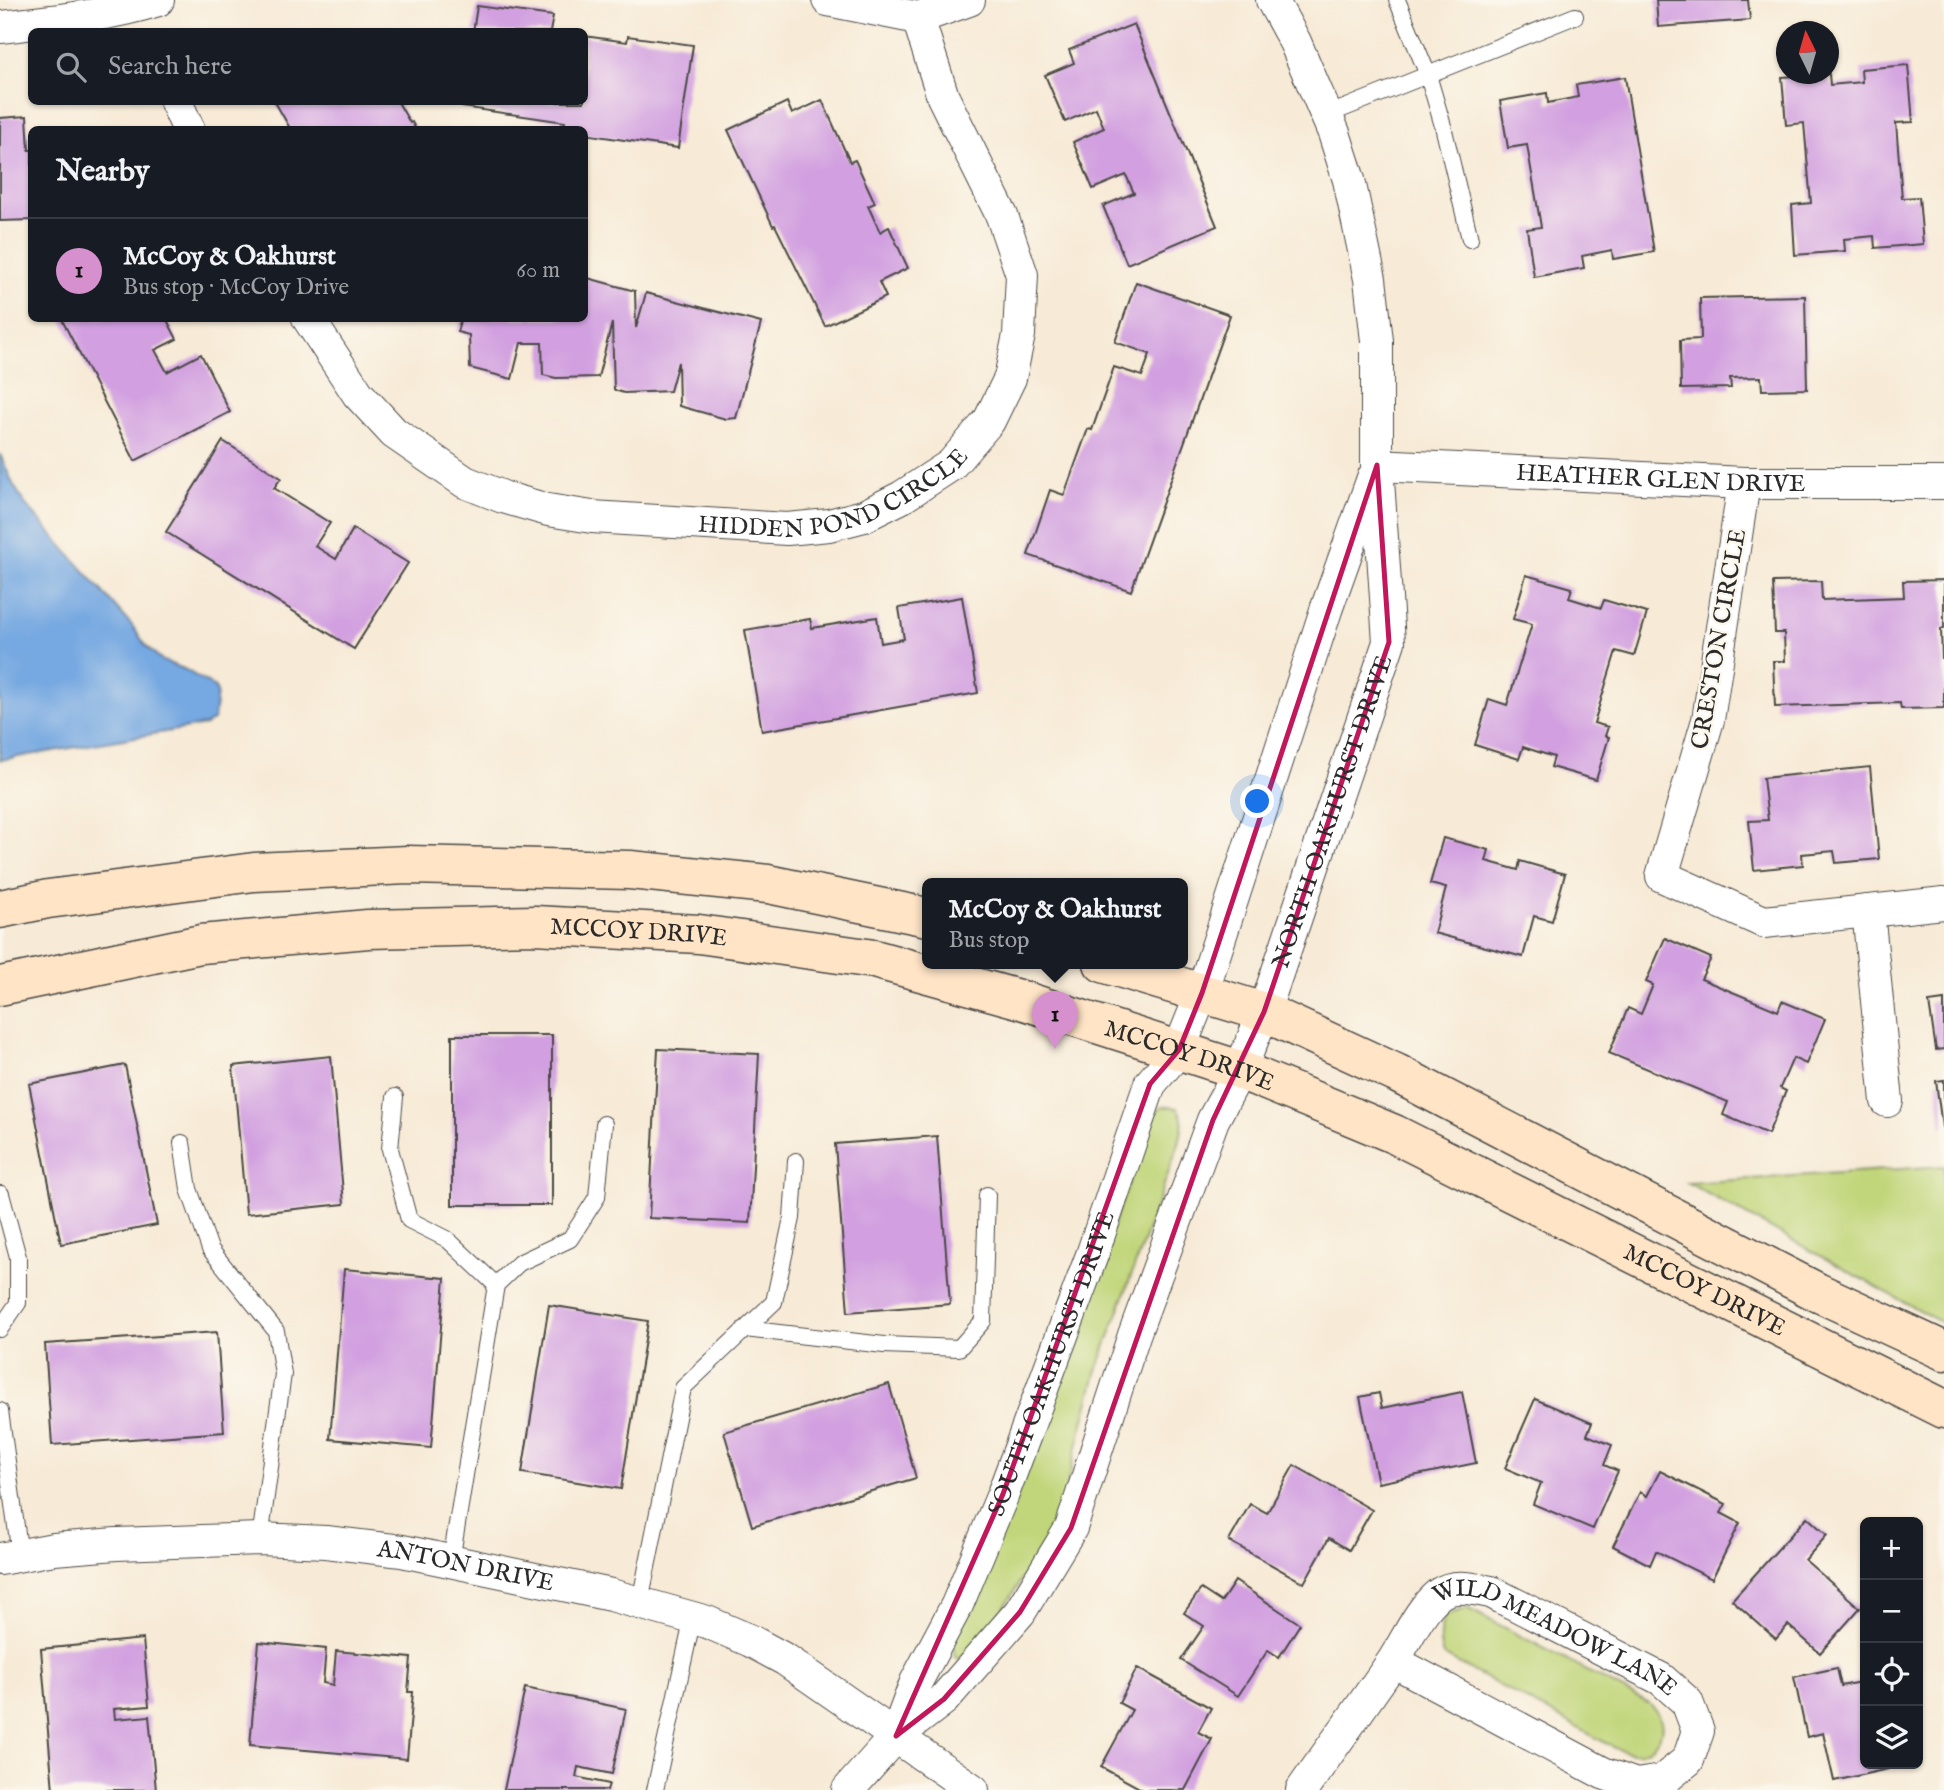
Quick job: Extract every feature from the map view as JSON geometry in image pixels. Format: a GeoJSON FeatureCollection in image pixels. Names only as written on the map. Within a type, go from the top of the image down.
{"type":"FeatureCollection","features":[{"type":"Feature","properties":{"kind":"street"},"geometry":{"type":"LineString","coordinates":[[828,0],[918,18],[969,0]]}},
{"type":"Feature","properties":{"kind":"street","name":"NORTH OAKHURST DRIVE"},"geometry":{"type":"LineString","coordinates":[[1240,1070],[1264,1012],[1389,642],[1377,465],[1377,341],[1370,279],[1349,180],[1327,116],[1295,42],[1272,0]]}},
{"type":"Feature","properties":{"kind":"street"},"geometry":{"type":"LineString","coordinates":[[0,27],[149,12]]}},
{"type":"Feature","properties":{"kind":"street","name":"HIDDEN POND CIRCLE"},"geometry":{"type":"LineString","coordinates":[[311,322],[358,394],[394,433],[465,482],[503,497],[548,510],[592,517],[787,529],[830,525],[864,516],[902,497],[951,465],[989,421],[1010,378],[1019,335],[1022,275],[1002,216],[943,97],[918,18]]}},
{"type":"Feature","properties":{"kind":"street"},"geometry":{"type":"LineString","coordinates":[[177,105],[187,126]]}},
{"type":"Feature","properties":{"kind":"street","name":"NORTH OAKHURST DRIVE"},"geometry":{"type":"LineString","coordinates":[[1202,993],[1326,610],[1377,465]]}},
{"type":"Feature","properties":{"kind":"street","name":"HEATHER GLEN DRIVE"},"geometry":{"type":"LineString","coordinates":[[1377,465],[1744,483],[1944,483]]}},
{"type":"Feature","properties":{"kind":"street","name":"CRESTON CIRCLE"},"geometry":{"type":"LineString","coordinates":[[1744,483],[1708,720],[1662,876],[1764,922],[1944,903]]}},
{"type":"Feature","properties":{"kind":"street"},"geometry":{"type":"LineString","coordinates":[[0,909],[48,899],[254,872],[408,864],[630,870],[768,884],[922,916]]}},
{"type":"Feature","properties":{"kind":"street"},"geometry":{"type":"LineString","coordinates":[[1868,911],[1887,1101]]}},
{"type":"Feature","properties":{"kind":"street","name":"MCCOY DRIVE"},"geometry":{"type":"LineString","coordinates":[[0,986],[201,944],[368,929],[535,925],[699,934],[874,959],[1022,1000],[1240,1070],[1394,1134],[1944,1409]]}},
{"type":"Feature","properties":{"kind":"street","name":"MCCOY DRIVE"},"geometry":{"type":"LineString","coordinates":[[1123,969],[1264,1012],[1396,1073],[1805,1285],[1944,1351]]}},
{"type":"Feature","properties":{"kind":"street","name":"SOUTH OAKHURST DRIVE"},"geometry":{"type":"LineString","coordinates":[[896,1736],[916,1682],[957,1605],[1003,1494],[1092,1255],[1150,1084],[1179,1050],[1202,993]]}},
{"type":"Feature","properties":{"kind":"street","name":"SOUTH OAKHURST DRIVE"},"geometry":{"type":"LineString","coordinates":[[848,1790],[896,1736],[944,1699],[1020,1612],[1071,1528],[1134,1335],[1204,1145],[1219,1106],[1240,1070]]}},
{"type":"Feature","properties":{"kind":"street","name":"ANTON DRIVE"},"geometry":{"type":"LineString","coordinates":[[10,1557],[54,1549],[116,1544],[260,1539],[326,1542],[402,1551],[640,1602],[693,1617],[751,1641],[786,1660],[896,1736]]}},
{"type":"Feature","properties":{"kind":"street","name":"WILD MEADOW LANE"},"geometry":{"type":"LineString","coordinates":[[1302,1790],[1429,1605],[1440,1594],[1461,1587],[1491,1592],[1661,1679],[1687,1702],[1698,1731],[1688,1760],[1662,1780],[1636,1785],[1603,1773],[1393,1661]]}},
{"type":"Feature","properties":{"kind":"street"},"geometry":{"type":"LineString","coordinates":[[896,1736],[973,1790]]}},
{"type":"Feature","properties":{"kind":"lane"},"geometry":{"type":"LineString","coordinates":[[1397,0],[1428,75],[1470,239]]}},
{"type":"Feature","properties":{"kind":"lane"},"geometry":{"type":"LineString","coordinates":[[1327,116],[1575,16]]}},
{"type":"Feature","properties":{"kind":"lane"},"geometry":{"type":"LineString","coordinates":[[395,1097],[390,1149],[409,1220],[447,1239],[496,1285]]}},
{"type":"Feature","properties":{"kind":"lane"},"geometry":{"type":"LineString","coordinates":[[451,1561],[496,1285],[519,1263],[570,1239],[597,1197],[604,1124]]}},
{"type":"Feature","properties":{"kind":"lane"},"geometry":{"type":"LineString","coordinates":[[181,1143],[189,1189],[210,1249],[276,1331],[283,1374],[260,1539]]}},
{"type":"Feature","properties":{"kind":"lane"},"geometry":{"type":"LineString","coordinates":[[640,1602],[683,1388],[774,1302],[792,1218],[796,1161]]}},
{"type":"Feature","properties":{"kind":"lane"},"geometry":{"type":"LineString","coordinates":[[0,1329],[18,1303],[18,1257],[1,1194]]}},
{"type":"Feature","properties":{"kind":"lane"},"geometry":{"type":"LineString","coordinates":[[745,1329],[884,1345],[959,1348],[983,1321],[987,1195]]}},
{"type":"Feature","properties":{"kind":"lane"},"geometry":{"type":"LineString","coordinates":[[0,1411],[10,1557]]}},
{"type":"Feature","properties":{"kind":"lane"},"geometry":{"type":"LineString","coordinates":[[655,1790],[693,1617]]}},
{"type":"Feature","properties":{"kind":"highlighted area"},"geometry":{"type":"Polygon","coordinates":[[[1377,465],[1389,642],[1264,1012],[1213,1120],[1071,1528],[1020,1612],[944,1699],[896,1736],[1003,1494],[1150,1084],[1179,1050],[1202,993],[1377,465]]]}},
{"type":"Feature","properties":{"kind":"green space"},"geometry":{"type":"Polygon","coordinates":[[[1162,1106],[1177,1108],[1180,1112],[1182,1125],[1179,1143],[1096,1373],[1063,1500],[1053,1528],[1009,1600],[969,1655],[958,1659],[954,1656],[954,1642],[1157,1110],[1162,1106]]]}},
{"type":"Feature","properties":{"kind":"green space"},"geometry":{"type":"Polygon","coordinates":[[[1944,1166],[1944,1324],[1688,1183],[1944,1166]]]}},
{"type":"Feature","properties":{"kind":"green space"},"geometry":{"type":"Polygon","coordinates":[[[1467,1608],[1650,1704],[1662,1725],[1655,1743],[1639,1753],[1615,1748],[1443,1655],[1440,1636],[1445,1616],[1467,1608]]]}},
{"type":"Feature","properties":{"kind":"water"},"geometry":{"type":"Polygon","coordinates":[[[0,454],[25,504],[131,624],[147,647],[163,661],[184,669],[214,687],[217,692],[214,719],[206,725],[0,760],[0,454]]]}},
{"type":"Feature","properties":{"kind":"building"},"geometry":{"type":"Polygon","coordinates":[[[1656,0],[1748,0],[1750,20],[1658,27],[1656,0]]]}},
{"type":"Feature","properties":{"kind":"building"},"geometry":{"type":"Polygon","coordinates":[[[477,6],[553,16],[551,28],[474,28],[477,6]]]}},
{"type":"Feature","properties":{"kind":"building"},"geometry":{"type":"Polygon","coordinates":[[[1134,24],[1217,226],[1127,264],[1103,206],[1134,193],[1126,175],[1093,189],[1073,142],[1104,128],[1096,108],[1065,122],[1045,75],[1074,63],[1069,50],[1134,24]]]}},
{"type":"Feature","properties":{"kind":"building"},"geometry":{"type":"Polygon","coordinates":[[[628,36],[693,45],[678,148],[588,135],[588,126],[564,126],[565,122],[462,107],[588,105],[588,37],[627,42],[628,36]]]}},
{"type":"Feature","properties":{"kind":"building"},"geometry":{"type":"Polygon","coordinates":[[[1908,65],[1913,122],[1896,123],[1902,198],[1919,197],[1923,244],[1875,248],[1874,236],[1844,239],[1845,251],[1795,255],[1792,205],[1811,203],[1804,123],[1786,125],[1783,84],[1830,85],[1862,82],[1861,69],[1908,65]]]}},
{"type":"Feature","properties":{"kind":"building"},"geometry":{"type":"Polygon","coordinates":[[[1625,77],[1654,252],[1613,259],[1612,250],[1582,256],[1584,268],[1534,277],[1527,229],[1541,227],[1527,145],[1508,148],[1500,101],[1547,93],[1548,103],[1578,97],[1576,85],[1625,77]]]}},
{"type":"Feature","properties":{"kind":"building"},"geometry":{"type":"Polygon","coordinates":[[[822,100],[850,162],[855,160],[875,203],[868,206],[880,232],[889,227],[908,268],[879,282],[886,297],[825,326],[775,225],[773,226],[728,130],[787,102],[792,114],[822,100]]]}},
{"type":"Feature","properties":{"kind":"building"},"geometry":{"type":"Polygon","coordinates":[[[277,105],[400,105],[414,126],[289,126],[277,105]]]}},
{"type":"Feature","properties":{"kind":"building"},"geometry":{"type":"Polygon","coordinates":[[[27,116],[28,220],[0,221],[0,118],[27,116]]]}},
{"type":"Feature","properties":{"kind":"building"},"geometry":{"type":"Polygon","coordinates":[[[588,278],[635,291],[636,328],[646,293],[761,323],[736,418],[726,419],[679,406],[678,362],[670,391],[624,393],[614,390],[612,323],[598,377],[556,378],[543,375],[542,343],[521,343],[512,379],[470,368],[469,335],[457,332],[460,322],[588,322],[588,278]]]}},
{"type":"Feature","properties":{"kind":"building"},"geometry":{"type":"Polygon","coordinates":[[[1136,282],[1230,315],[1131,591],[1028,555],[1050,490],[1064,495],[1088,429],[1092,430],[1114,367],[1142,376],[1150,354],[1115,342],[1136,282]]]}},
{"type":"Feature","properties":{"kind":"building"},"geometry":{"type":"Polygon","coordinates":[[[1805,296],[1807,389],[1762,390],[1761,377],[1730,378],[1731,388],[1681,389],[1680,340],[1701,339],[1700,298],[1805,296]]]}},
{"type":"Feature","properties":{"kind":"building"},"geometry":{"type":"Polygon","coordinates":[[[63,322],[168,322],[177,339],[155,350],[167,372],[201,354],[230,412],[135,461],[63,322]]]}},
{"type":"Feature","properties":{"kind":"building"},"geometry":{"type":"Polygon","coordinates":[[[223,441],[281,478],[274,488],[330,523],[315,546],[336,559],[353,529],[408,563],[354,649],[166,532],[223,441]]]}},
{"type":"Feature","properties":{"kind":"building"},"geometry":{"type":"Polygon","coordinates":[[[1526,575],[1572,588],[1569,598],[1601,608],[1604,600],[1647,613],[1634,656],[1616,651],[1594,723],[1608,727],[1605,736],[1609,737],[1596,780],[1551,767],[1554,757],[1523,747],[1519,759],[1475,745],[1489,699],[1507,705],[1532,624],[1513,619],[1526,575]]]}},
{"type":"Feature","properties":{"kind":"building"},"geometry":{"type":"Polygon","coordinates":[[[1944,580],[1944,628],[1941,629],[1944,708],[1901,709],[1900,703],[1775,707],[1773,661],[1785,661],[1784,633],[1775,633],[1773,582],[1821,581],[1822,600],[1904,597],[1903,581],[1944,580]]]}},
{"type":"Feature","properties":{"kind":"building"},"geometry":{"type":"Polygon","coordinates":[[[962,597],[978,693],[762,731],[745,630],[810,619],[812,628],[877,617],[881,643],[904,639],[899,608],[962,597]]]}},
{"type":"Feature","properties":{"kind":"building"},"geometry":{"type":"Polygon","coordinates":[[[1870,767],[1879,859],[1836,863],[1834,851],[1802,854],[1803,865],[1754,870],[1749,821],[1768,820],[1763,778],[1870,767]]]}},
{"type":"Feature","properties":{"kind":"building"},"geometry":{"type":"Polygon","coordinates":[[[1443,838],[1489,850],[1486,861],[1518,870],[1520,861],[1565,874],[1552,921],[1534,916],[1523,957],[1434,933],[1446,888],[1430,884],[1443,838]]]}},
{"type":"Feature","properties":{"kind":"building"},"geometry":{"type":"Polygon","coordinates":[[[1665,938],[1711,958],[1701,979],[1778,1011],[1782,1001],[1825,1019],[1806,1064],[1793,1058],[1780,1088],[1786,1091],[1768,1134],[1723,1115],[1728,1102],[1609,1053],[1628,1008],[1641,1014],[1653,985],[1646,982],[1665,938]]]}},
{"type":"Feature","properties":{"kind":"building"},"geometry":{"type":"Polygon","coordinates":[[[1944,1000],[1944,1049],[1936,1050],[1929,1002],[1944,1000]]]}},
{"type":"Feature","properties":{"kind":"building"},"geometry":{"type":"Polygon","coordinates":[[[452,1035],[552,1035],[552,1205],[452,1205],[452,1035]]]}},
{"type":"Feature","properties":{"kind":"building"},"geometry":{"type":"Polygon","coordinates":[[[658,1049],[759,1054],[750,1223],[649,1218],[658,1049]]]}},
{"type":"Feature","properties":{"kind":"building"},"geometry":{"type":"Polygon","coordinates":[[[331,1056],[344,1204],[246,1214],[233,1066],[331,1056]]]}},
{"type":"Feature","properties":{"kind":"building"},"geometry":{"type":"Polygon","coordinates":[[[125,1065],[157,1225],[61,1244],[29,1084],[125,1065]]]}},
{"type":"Feature","properties":{"kind":"building"},"geometry":{"type":"Polygon","coordinates":[[[1944,1080],[1944,1127],[1942,1127],[1936,1081],[1944,1080]]]}},
{"type":"Feature","properties":{"kind":"building"},"geometry":{"type":"Polygon","coordinates":[[[937,1136],[950,1304],[848,1312],[835,1144],[937,1136]]]}},
{"type":"Feature","properties":{"kind":"building"},"geometry":{"type":"Polygon","coordinates":[[[344,1269],[445,1278],[431,1448],[330,1439],[344,1269]]]}},
{"type":"Feature","properties":{"kind":"building"},"geometry":{"type":"Polygon","coordinates":[[[549,1305],[648,1321],[621,1489],[522,1473],[549,1305]]]}},
{"type":"Feature","properties":{"kind":"building"},"geometry":{"type":"Polygon","coordinates":[[[217,1332],[224,1432],[52,1445],[45,1344],[217,1332]]]}},
{"type":"Feature","properties":{"kind":"building"},"geometry":{"type":"Polygon","coordinates":[[[889,1384],[916,1478],[752,1526],[724,1432],[889,1384]]]}},
{"type":"Feature","properties":{"kind":"building"},"geometry":{"type":"Polygon","coordinates":[[[1462,1392],[1476,1463],[1378,1483],[1360,1397],[1379,1393],[1382,1408],[1462,1392]]]}},
{"type":"Feature","properties":{"kind":"building"},"geometry":{"type":"Polygon","coordinates":[[[1535,1399],[1592,1423],[1587,1435],[1612,1445],[1604,1465],[1618,1471],[1593,1529],[1533,1504],[1541,1483],[1505,1468],[1535,1399]]]}},
{"type":"Feature","properties":{"kind":"building"},"geometry":{"type":"Polygon","coordinates":[[[1294,1465],[1372,1510],[1349,1550],[1329,1538],[1304,1583],[1229,1541],[1250,1504],[1267,1513],[1294,1465]]]}},
{"type":"Feature","properties":{"kind":"building"},"geometry":{"type":"Polygon","coordinates":[[[1660,1471],[1726,1504],[1721,1513],[1740,1523],[1712,1579],[1656,1551],[1650,1565],[1613,1546],[1640,1492],[1647,1496],[1660,1471]]]}},
{"type":"Feature","properties":{"kind":"building"},"geometry":{"type":"Polygon","coordinates":[[[1807,1517],[1827,1535],[1805,1560],[1860,1608],[1820,1653],[1788,1625],[1776,1639],[1732,1600],[1807,1517]]]}},
{"type":"Feature","properties":{"kind":"building"},"geometry":{"type":"Polygon","coordinates":[[[1235,1581],[1300,1624],[1279,1657],[1268,1650],[1238,1696],[1181,1660],[1204,1626],[1184,1613],[1201,1589],[1221,1602],[1235,1581]]]}},
{"type":"Feature","properties":{"kind":"building"},"geometry":{"type":"Polygon","coordinates":[[[143,1639],[149,1706],[114,1709],[115,1719],[149,1716],[156,1790],[53,1790],[41,1649],[143,1639]]]}},
{"type":"Feature","properties":{"kind":"building"},"geometry":{"type":"Polygon","coordinates":[[[259,1642],[326,1649],[323,1683],[333,1685],[336,1651],[411,1658],[408,1692],[413,1692],[407,1759],[250,1745],[259,1642]]]}},
{"type":"Feature","properties":{"kind":"building"},"geometry":{"type":"Polygon","coordinates":[[[1137,1668],[1211,1708],[1198,1732],[1212,1739],[1185,1790],[1143,1790],[1101,1767],[1132,1710],[1119,1703],[1137,1668]]]}},
{"type":"Feature","properties":{"kind":"building"},"geometry":{"type":"Polygon","coordinates":[[[1837,1668],[1841,1686],[1860,1682],[1860,1769],[1888,1769],[1834,1781],[1823,1733],[1807,1737],[1794,1677],[1837,1668]]]}},
{"type":"Feature","properties":{"kind":"building"},"geometry":{"type":"Polygon","coordinates":[[[525,1688],[626,1709],[612,1774],[578,1767],[576,1777],[609,1784],[607,1790],[504,1790],[525,1688]]]}},
{"type":"Feature","properties":{"kind":"place","name":"McCoy & Oakhurst"},"geometry":{"type":"Point","coordinates":[1055,1049]}}]}
